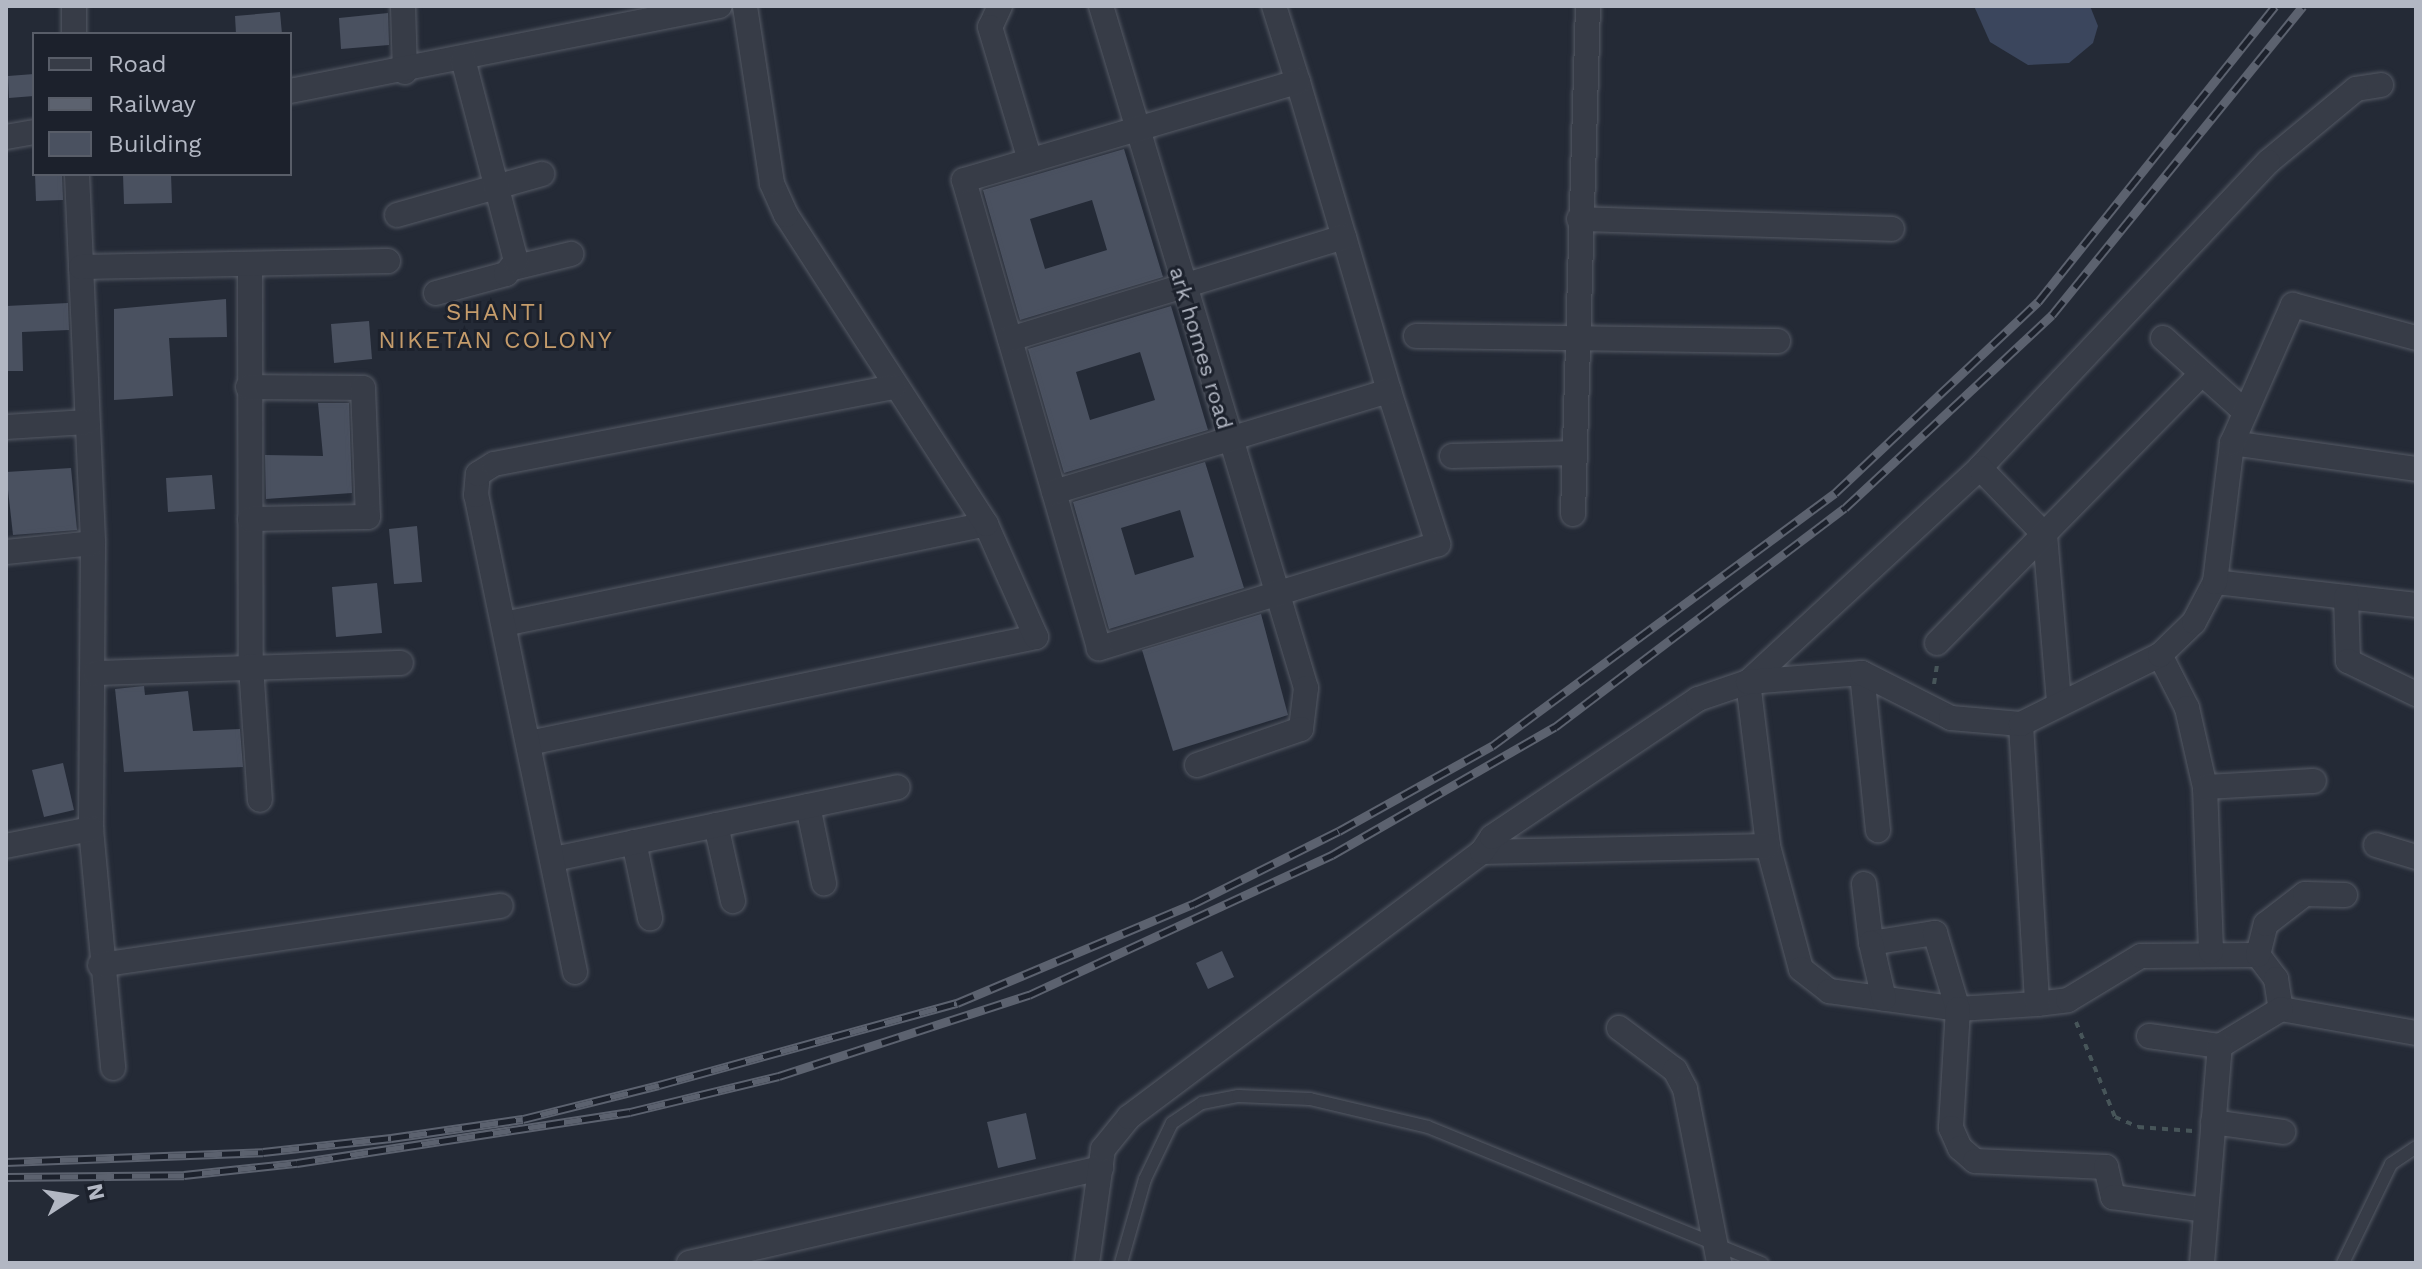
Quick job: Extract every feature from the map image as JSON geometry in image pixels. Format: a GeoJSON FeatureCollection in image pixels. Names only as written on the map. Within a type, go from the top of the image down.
{"type":"FeatureCollection","features":[{"type":"Feature","properties":{"kind":"street"},"geometry":{"type":"LineString","coordinates":[[74,6],[74,32]]}},
{"type":"Feature","properties":{"kind":"street"},"geometry":{"type":"LineString","coordinates":[[403,6],[405,72]]}},
{"type":"Feature","properties":{"kind":"street"},"geometry":{"type":"LineString","coordinates":[[292,91],[405,72],[720,6]]}},
{"type":"Feature","properties":{"kind":"street"},"geometry":{"type":"LineString","coordinates":[[529,743],[1036,637],[986,524],[894,387],[772,183],[745,6]]}},
{"type":"Feature","properties":{"kind":"street"},"geometry":{"type":"LineString","coordinates":[[1000,6],[990,27],[1030,160]]}},
{"type":"Feature","properties":{"kind":"street","name":"ark homes road"},"geometry":{"type":"LineString","coordinates":[[1101,6],[1228,440],[1306,688],[1301,729],[1197,765]]}},
{"type":"Feature","properties":{"kind":"street"},"geometry":{"type":"LineString","coordinates":[[1274,6],[1298,82],[1389,391],[1438,544],[1278,597],[1099,648],[964,180],[1298,82]]}},
{"type":"Feature","properties":{"kind":"street"},"geometry":{"type":"LineString","coordinates":[[1573,514],[1574,340],[1588,6]]}},
{"type":"Feature","properties":{"kind":"street"},"geometry":{"type":"LineString","coordinates":[[463,59],[497,189],[513,268]]}},
{"type":"Feature","properties":{"kind":"street"},"geometry":{"type":"LineString","coordinates":[[1748,682],[1980,468],[2268,162],[2356,89],[2381,85]]}},
{"type":"Feature","properties":{"kind":"street"},"geometry":{"type":"LineString","coordinates":[[6,137],[32,132]]}},
{"type":"Feature","properties":{"kind":"street"},"geometry":{"type":"LineString","coordinates":[[397,215],[542,174]]}},
{"type":"Feature","properties":{"kind":"street"},"geometry":{"type":"LineString","coordinates":[[77,176],[93,543],[95,673],[91,829],[100,965],[113,1068]]}},
{"type":"Feature","properties":{"kind":"street"},"geometry":{"type":"LineString","coordinates":[[1579,219],[1892,229]]}},
{"type":"Feature","properties":{"kind":"street"},"geometry":{"type":"LineString","coordinates":[[1010,339],[1183,289],[1344,237]]}},
{"type":"Feature","properties":{"kind":"street"},"geometry":{"type":"LineString","coordinates":[[436,293],[513,268],[571,254]]}},
{"type":"Feature","properties":{"kind":"street"},"geometry":{"type":"LineString","coordinates":[[81,267],[388,261]]}},
{"type":"Feature","properties":{"kind":"street"},"geometry":{"type":"LineString","coordinates":[[250,264],[251,666],[260,800]]}},
{"type":"Feature","properties":{"kind":"street"},"geometry":{"type":"LineString","coordinates":[[1087,1263],[1103,1149],[1152,1095],[1482,852],[1492,837],[1698,699],[1748,682],[1862,673],[1941,714],[2021,724],[2059,701],[2160,655],[2194,622],[2215,582],[2232,443],[2243,410],[2293,305],[2416,338]]}},
{"type":"Feature","properties":{"kind":"street"},"geometry":{"type":"LineString","coordinates":[[1416,336],[1778,341]]}},
{"type":"Feature","properties":{"kind":"street"},"geometry":{"type":"LineString","coordinates":[[2163,338],[2200,375],[2243,410]]}},
{"type":"Feature","properties":{"kind":"street"},"geometry":{"type":"LineString","coordinates":[[1937,643],[2200,375]]}},
{"type":"Feature","properties":{"kind":"street"},"geometry":{"type":"LineString","coordinates":[[248,387],[363,388],[368,517],[250,519]]}},
{"type":"Feature","properties":{"kind":"street"},"geometry":{"type":"LineString","coordinates":[[575,972],[554,859],[476,495],[478,474],[494,464],[894,387]]}},
{"type":"Feature","properties":{"kind":"street"},"geometry":{"type":"LineString","coordinates":[[1054,492],[1389,391]]}},
{"type":"Feature","properties":{"kind":"street"},"geometry":{"type":"LineString","coordinates":[[6,427],[87,422]]}},
{"type":"Feature","properties":{"kind":"street"},"geometry":{"type":"LineString","coordinates":[[2232,443],[2416,469]]}},
{"type":"Feature","properties":{"kind":"street"},"geometry":{"type":"LineString","coordinates":[[1452,456],[1575,453]]}},
{"type":"Feature","properties":{"kind":"street"},"geometry":{"type":"LineString","coordinates":[[1980,468],[2045,535],[2059,701]]}},
{"type":"Feature","properties":{"kind":"street"},"geometry":{"type":"LineString","coordinates":[[504,624],[986,524]]}},
{"type":"Feature","properties":{"kind":"street"},"geometry":{"type":"LineString","coordinates":[[6,552],[93,543]]}},
{"type":"Feature","properties":{"kind":"street"},"geometry":{"type":"LineString","coordinates":[[2215,582],[2416,605]]}},
{"type":"Feature","properties":{"kind":"street"},"geometry":{"type":"LineString","coordinates":[[2346,597],[2348,661],[2416,694]]}},
{"type":"Feature","properties":{"kind":"street"},"geometry":{"type":"LineString","coordinates":[[2160,655],[2187,708],[2205,787],[2211,952]]}},
{"type":"Feature","properties":{"kind":"street"},"geometry":{"type":"LineString","coordinates":[[95,673],[401,663]]}},
{"type":"Feature","properties":{"kind":"street"},"geometry":{"type":"LineString","coordinates":[[1862,673],[1878,830]]}},
{"type":"Feature","properties":{"kind":"street"},"geometry":{"type":"LineString","coordinates":[[1748,682],[1768,846],[1801,969],[1829,991],[1958,1009],[2037,1004],[2068,1000],[2141,956],[2211,952],[2258,955],[2276,979],[2281,1009]]}},
{"type":"Feature","properties":{"kind":"street"},"geometry":{"type":"LineString","coordinates":[[2021,724],[2037,1004]]}},
{"type":"Feature","properties":{"kind":"street"},"geometry":{"type":"LineString","coordinates":[[2205,787],[2314,781]]}},
{"type":"Feature","properties":{"kind":"street"},"geometry":{"type":"LineString","coordinates":[[554,859],[898,787]]}},
{"type":"Feature","properties":{"kind":"street"},"geometry":{"type":"LineString","coordinates":[[808,806],[824,883]]}},
{"type":"Feature","properties":{"kind":"street"},"geometry":{"type":"LineString","coordinates":[[716,825],[733,901]]}},
{"type":"Feature","properties":{"kind":"street"},"geometry":{"type":"LineString","coordinates":[[6,846],[91,829]]}},
{"type":"Feature","properties":{"kind":"street"},"geometry":{"type":"LineString","coordinates":[[634,842],[650,918]]}},
{"type":"Feature","properties":{"kind":"street"},"geometry":{"type":"LineString","coordinates":[[2376,845],[2416,857]]}},
{"type":"Feature","properties":{"kind":"street"},"geometry":{"type":"LineString","coordinates":[[1482,852],[1768,846]]}},
{"type":"Feature","properties":{"kind":"street"},"geometry":{"type":"LineString","coordinates":[[1864,884],[1871,943],[1884,999]]}},
{"type":"Feature","properties":{"kind":"street"},"geometry":{"type":"LineString","coordinates":[[2258,955],[2266,924],[2305,894],[2345,895]]}},
{"type":"Feature","properties":{"kind":"street"},"geometry":{"type":"LineString","coordinates":[[100,965],[501,906]]}},
{"type":"Feature","properties":{"kind":"street"},"geometry":{"type":"LineString","coordinates":[[1871,943],[1935,933],[1958,1009],[1951,1128],[1975,1161],[2106,1167],[2113,1197],[2206,1210]]}},
{"type":"Feature","properties":{"kind":"street"},"geometry":{"type":"LineString","coordinates":[[2149,1036],[2220,1046],[2281,1009],[2416,1033]]}},
{"type":"Feature","properties":{"kind":"street"},"geometry":{"type":"LineString","coordinates":[[1619,1028],[1675,1070],[1685,1089],[1717,1252]]}},
{"type":"Feature","properties":{"kind":"street"},"geometry":{"type":"LineString","coordinates":[[2202,1263],[2220,1046]]}},
{"type":"Feature","properties":{"kind":"street"},"geometry":{"type":"LineString","coordinates":[[2213,1127],[2283,1132]]}},
{"type":"Feature","properties":{"kind":"street"},"geometry":{"type":"LineString","coordinates":[[689,1263],[1101,1168]]}},
{"type":"Feature","properties":{"kind":"lane"},"geometry":{"type":"LineString","coordinates":[[1121,1263],[1145,1179],[1172,1123],[1202,1103],[1238,1096],[1310,1099],[1428,1127],[1717,1252],[1762,1263]]}},
{"type":"Feature","properties":{"kind":"lane"},"geometry":{"type":"LineString","coordinates":[[2343,1263],[2391,1164],[2416,1147]]}},
{"type":"Feature","properties":{"kind":"path"},"geometry":{"type":"LineString","coordinates":[[1937,643],[1933,693],[1941,714]]}},
{"type":"Feature","properties":{"kind":"path"},"geometry":{"type":"LineString","coordinates":[[2068,1000],[2115,1117],[2138,1127],[2213,1127]]}},
{"type":"Feature","properties":{"kind":"water"},"geometry":{"type":"Polygon","coordinates":[[[1974,6],[2090,6],[2098,26],[2093,43],[2069,63],[2028,65],[1990,42],[1974,6]]]}},
{"type":"Feature","properties":{"kind":"building"},"geometry":{"type":"Polygon","coordinates":[[[280,12],[282,32],[236,32],[235,16],[280,12]]]}},
{"type":"Feature","properties":{"kind":"building"},"geometry":{"type":"Polygon","coordinates":[[[388,13],[389,45],[341,49],[339,18],[388,13]]]}},
{"type":"Feature","properties":{"kind":"building"},"geometry":{"type":"Polygon","coordinates":[[[32,74],[32,96],[9,98],[8,76],[32,74]]]}},
{"type":"Feature","properties":{"kind":"building"},"geometry":{"type":"Polygon","coordinates":[[[1124,149],[1163,277],[1020,320],[983,190],[1124,149]],[[1092,200],[1030,219],[1045,269],[1107,250],[1092,200]]]}},
{"type":"Feature","properties":{"kind":"building"},"geometry":{"type":"Polygon","coordinates":[[[35,176],[62,176],[63,200],[36,201],[35,176]]]}},
{"type":"Feature","properties":{"kind":"building"},"geometry":{"type":"Polygon","coordinates":[[[123,176],[171,176],[172,203],[124,204],[123,176]]]}},
{"type":"Feature","properties":{"kind":"building"},"geometry":{"type":"Polygon","coordinates":[[[226,299],[227,337],[169,338],[173,396],[114,400],[114,309],[226,299]]]}},
{"type":"Feature","properties":{"kind":"building"},"geometry":{"type":"Polygon","coordinates":[[[68,303],[69,330],[22,332],[23,371],[6,371],[6,306],[68,303]]]}},
{"type":"Feature","properties":{"kind":"building"},"geometry":{"type":"Polygon","coordinates":[[[1171,306],[1208,430],[1064,473],[1028,349],[1171,306]],[[1140,352],[1076,372],[1090,420],[1155,400],[1140,352]]]}},
{"type":"Feature","properties":{"kind":"building"},"geometry":{"type":"Polygon","coordinates":[[[369,321],[372,359],[334,363],[331,324],[369,321]]]}},
{"type":"Feature","properties":{"kind":"building"},"geometry":{"type":"Polygon","coordinates":[[[318,403],[349,403],[352,493],[266,499],[265,455],[323,456],[318,403]]]}},
{"type":"Feature","properties":{"kind":"building"},"geometry":{"type":"Polygon","coordinates":[[[1205,462],[1244,588],[1109,629],[1073,502],[1205,462]],[[1180,510],[1121,528],[1135,575],[1194,557],[1180,510]]]}},
{"type":"Feature","properties":{"kind":"building"},"geometry":{"type":"Polygon","coordinates":[[[71,468],[77,530],[13,535],[6,472],[71,468]]]}},
{"type":"Feature","properties":{"kind":"building"},"geometry":{"type":"Polygon","coordinates":[[[212,475],[215,509],[168,512],[166,478],[212,475]]]}},
{"type":"Feature","properties":{"kind":"building"},"geometry":{"type":"Polygon","coordinates":[[[417,526],[422,582],[394,584],[389,529],[417,526]]]}},
{"type":"Feature","properties":{"kind":"building"},"geometry":{"type":"Polygon","coordinates":[[[377,583],[382,633],[336,637],[332,587],[377,583]]]}},
{"type":"Feature","properties":{"kind":"building"},"geometry":{"type":"Polygon","coordinates":[[[1261,614],[1288,715],[1173,751],[1142,650],[1261,614]]]}},
{"type":"Feature","properties":{"kind":"building"},"geometry":{"type":"Polygon","coordinates":[[[144,686],[145,695],[188,691],[193,731],[240,729],[243,767],[124,772],[115,689],[144,686]]]}},
{"type":"Feature","properties":{"kind":"building"},"geometry":{"type":"Polygon","coordinates":[[[63,763],[74,810],[44,817],[32,770],[63,763]]]}},
{"type":"Feature","properties":{"kind":"building"},"geometry":{"type":"Polygon","coordinates":[[[1222,951],[1234,977],[1208,989],[1196,963],[1222,951]]]}},
{"type":"Feature","properties":{"kind":"building"},"geometry":{"type":"Polygon","coordinates":[[[1026,1113],[1036,1159],[998,1168],[987,1122],[1026,1113]]]}},
{"type":"Feature","properties":{"kind":"railway"},"geometry":{"type":"LineString","coordinates":[[6,1162],[263,1152],[523,1119],[957,1003],[1193,904],[1339,831],[1492,746],[1835,493],[2038,302],[2275,6]]}},
{"type":"Feature","properties":{"kind":"railway"},"geometry":{"type":"LineString","coordinates":[[6,1177],[184,1175],[297,1163],[630,1112],[779,1076],[1029,995],[1332,855],[1555,727],[1845,508],[2052,315],[2303,6]]}},
{"type":"Feature","properties":{"kind":"district","name":"SHANTI NIKETAN COLONY"},"geometry":{"type":"Point","coordinates":[496,327]}}]}
